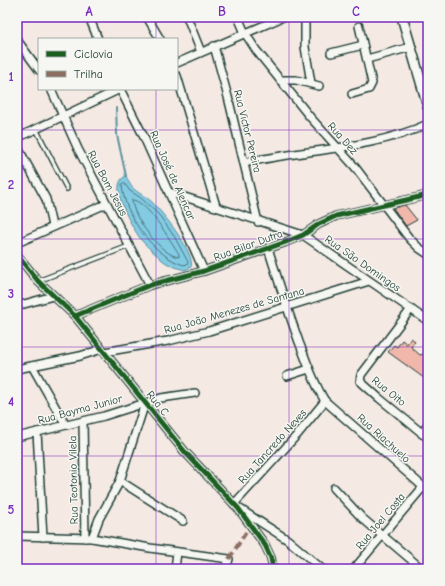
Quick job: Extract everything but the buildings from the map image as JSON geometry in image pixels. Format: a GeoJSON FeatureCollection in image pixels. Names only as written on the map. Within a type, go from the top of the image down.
{"type":"FeatureCollection","features":[{"type":"Feature","properties":{"kind":"street"},"geometry":{"type":"LineString","coordinates":[[89,17],[98,38]]}},
{"type":"Feature","properties":{"kind":"street"},"geometry":{"type":"LineString","coordinates":[[147,17],[159,38]]}},
{"type":"Feature","properties":{"kind":"street"},"geometry":{"type":"LineString","coordinates":[[187,17],[201,52]]}},
{"type":"Feature","properties":{"kind":"street","name":"Rua Dez"},"geometry":{"type":"LineString","coordinates":[[238,17],[245,33],[280,80],[337,148],[355,166],[415,244],[428,254]]}},
{"type":"Feature","properties":{"kind":"street"},"geometry":{"type":"LineString","coordinates":[[178,63],[282,17]]}},
{"type":"Feature","properties":{"kind":"street"},"geometry":{"type":"LineString","coordinates":[[280,80],[296,80],[315,84],[305,47],[305,17]]}},
{"type":"Feature","properties":{"kind":"street"},"geometry":{"type":"LineString","coordinates":[[402,17],[428,106]]}},
{"type":"Feature","properties":{"kind":"street"},"geometry":{"type":"LineString","coordinates":[[352,94],[366,90],[372,85],[359,26]]}},
{"type":"Feature","properties":{"kind":"street"},"geometry":{"type":"LineString","coordinates":[[17,40],[38,69]]}},
{"type":"Feature","properties":{"kind":"street"},"geometry":{"type":"LineString","coordinates":[[331,53],[363,45]]}},
{"type":"Feature","properties":{"kind":"street","name":"Rua Victor Pereira"},"geometry":{"type":"LineString","coordinates":[[214,46],[227,90],[258,222]]}},
{"type":"Feature","properties":{"kind":"street"},"geometry":{"type":"LineString","coordinates":[[367,59],[411,47]]}},
{"type":"Feature","properties":{"kind":"street"},"geometry":{"type":"LineString","coordinates":[[178,79],[216,206]]}},
{"type":"Feature","properties":{"kind":"street","name":"Rua Bom Jesus"},"geometry":{"type":"LineString","coordinates":[[51,90],[78,149],[150,285]]}},
{"type":"Feature","properties":{"kind":"street"},"geometry":{"type":"LineString","coordinates":[[18,137],[118,90]]}},
{"type":"Feature","properties":{"kind":"street","name":"Rua José de Alencar"},"geometry":{"type":"LineString","coordinates":[[120,90],[169,192],[204,271]]}},
{"type":"Feature","properties":{"kind":"street"},"geometry":{"type":"LineString","coordinates":[[244,163],[337,148],[389,137],[428,124]]}},
{"type":"Feature","properties":{"kind":"street"},"geometry":{"type":"LineString","coordinates":[[17,146],[46,199],[52,226]]}},
{"type":"Feature","properties":{"kind":"street","name":"Rua São Domingos"},"geometry":{"type":"LineString","coordinates":[[169,192],[216,206],[258,222],[303,235],[428,321]]}},
{"type":"Feature","properties":{"kind":"street","name":"Rua Bilar Dutra"},"geometry":{"type":"LineString","coordinates":[[74,316],[150,285],[204,271],[303,235],[319,224],[336,216],[428,194]]}},
{"type":"Feature","properties":{"kind":"street"},"geometry":{"type":"LineString","coordinates":[[17,243],[52,226],[106,204]]}},
{"type":"Feature","properties":{"kind":"street"},"geometry":{"type":"LineString","coordinates":[[268,248],[286,306],[309,369],[325,401]]}},
{"type":"Feature","properties":{"kind":"street","name":"Rua C"},"geometry":{"type":"LineString","coordinates":[[17,255],[38,281],[74,316],[103,350],[185,452],[236,506],[265,545],[271,558],[273,569]]}},
{"type":"Feature","properties":{"kind":"street","name":"Rua João Menezes de Santana"},"geometry":{"type":"LineString","coordinates":[[17,369],[103,350],[136,348],[188,336],[369,281]]}},
{"type":"Feature","properties":{"kind":"street"},"geometry":{"type":"LineString","coordinates":[[17,306],[53,296]]}},
{"type":"Feature","properties":{"kind":"street","name":"Rua Oito"},"geometry":{"type":"LineString","coordinates":[[411,309],[361,375],[361,382],[425,436]]}},
{"type":"Feature","properties":{"kind":"street"},"geometry":{"type":"LineString","coordinates":[[32,366],[64,424]]}},
{"type":"Feature","properties":{"kind":"street"},"geometry":{"type":"LineString","coordinates":[[287,376],[309,369]]}},
{"type":"Feature","properties":{"kind":"street","name":"Rua Bayma Junior"},"geometry":{"type":"LineString","coordinates":[[17,437],[64,424],[83,421],[171,396],[195,393]]}},
{"type":"Feature","properties":{"kind":"street","name":"Rua Riachuelo"},"geometry":{"type":"LineString","coordinates":[[325,401],[426,489]]}},
{"type":"Feature","properties":{"kind":"street","name":"Rua Tancredo Neves"},"geometry":{"type":"LineString","coordinates":[[236,506],[325,401]]}},
{"type":"Feature","properties":{"kind":"street"},"geometry":{"type":"LineString","coordinates":[[89,538],[120,481],[145,403]]}},
{"type":"Feature","properties":{"kind":"street","name":"Rua Teotonio Vilela"},"geometry":{"type":"LineString","coordinates":[[83,421],[89,538]]}},
{"type":"Feature","properties":{"kind":"street"},"geometry":{"type":"LineString","coordinates":[[425,436],[428,424]]}},
{"type":"Feature","properties":{"kind":"street"},"geometry":{"type":"LineString","coordinates":[[37,432],[43,537]]}},
{"type":"Feature","properties":{"kind":"street"},"geometry":{"type":"LineString","coordinates":[[120,481],[182,521]]}},
{"type":"Feature","properties":{"kind":"street"},"geometry":{"type":"LineString","coordinates":[[334,488],[382,535],[422,569]]}},
{"type":"Feature","properties":{"kind":"street","name":"Rua Joel Costa"},"geometry":{"type":"LineString","coordinates":[[354,569],[382,535],[426,489]]}},
{"type":"Feature","properties":{"kind":"street","name":"Rua C"},"geometry":{"type":"LineString","coordinates":[[236,506],[288,540],[322,569]]}},
{"type":"Feature","properties":{"kind":"street"},"geometry":{"type":"LineString","coordinates":[[17,536],[89,538],[229,559],[226,569]]}},
{"type":"Feature","properties":{"kind":"street"},"geometry":{"type":"LineString","coordinates":[[175,569],[177,552]]}},
{"type":"Feature","properties":{"kind":"lane"},"geometry":{"type":"LineString","coordinates":[[36,129],[67,189]]}},
{"type":"Feature","properties":{"kind":"lane"},"geometry":{"type":"LineString","coordinates":[[38,281],[129,246]]}},
{"type":"Feature","properties":{"kind":"water"},"geometry":{"type":"Polygon","coordinates":[[[126,176],[133,188],[152,202],[177,233],[188,252],[191,267],[185,270],[167,263],[142,241],[123,207],[120,197],[119,188],[121,181],[126,176]]]}},
{"type":"Feature","properties":{"kind":"waterway"},"geometry":{"type":"LineString","coordinates":[[116,108],[117,135],[126,176]]}},
{"type":"Feature","properties":{"kind":"marked path"},"geometry":{"type":"LineString","coordinates":[[229,559],[250,526]]}},
{"type":"Feature","properties":{"kind":"cycle path"},"geometry":{"type":"LineString","coordinates":[[75,316],[150,285],[204,271],[286,242],[303,235],[319,224],[336,216],[428,195]]}},
{"type":"Feature","properties":{"kind":"cycle path"},"geometry":{"type":"LineString","coordinates":[[17,255],[38,281],[75,316],[185,452],[238,508],[265,545],[271,558],[273,569]]}}]}
